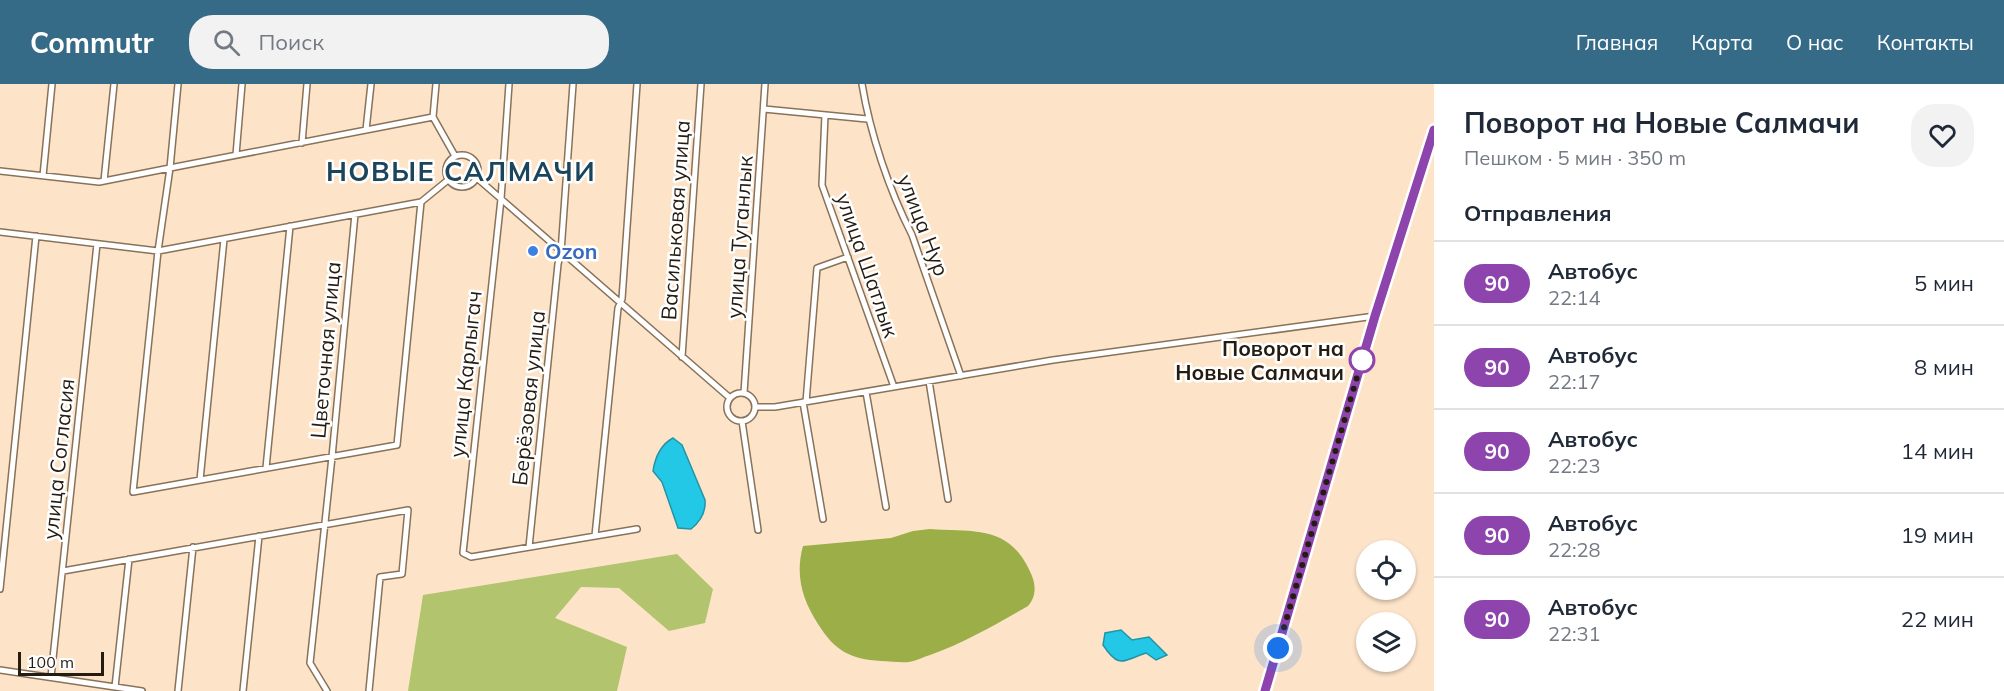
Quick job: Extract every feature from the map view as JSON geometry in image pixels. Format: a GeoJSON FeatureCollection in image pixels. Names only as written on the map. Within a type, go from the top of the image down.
{"type":"FeatureCollection","features":[{"type":"Feature","properties":{"kind":"street"},"geometry":{"type":"LineString","coordinates":[[42,176],[52,84]]}},
{"type":"Feature","properties":{"kind":"street"},"geometry":{"type":"LineString","coordinates":[[104,181],[114,84]]}},
{"type":"Feature","properties":{"kind":"street"},"geometry":{"type":"LineString","coordinates":[[178,84],[133,492],[397,446],[421,202]]}},
{"type":"Feature","properties":{"kind":"street"},"geometry":{"type":"LineString","coordinates":[[236,156],[242,84]]}},
{"type":"Feature","properties":{"kind":"street"},"geometry":{"type":"LineString","coordinates":[[302,143],[307,84]]}},
{"type":"Feature","properties":{"kind":"street"},"geometry":{"type":"LineString","coordinates":[[366,130],[371,84]]}},
{"type":"Feature","properties":{"kind":"street"},"geometry":{"type":"LineString","coordinates":[[436,84],[433,117],[454,156]]}},
{"type":"Feature","properties":{"kind":"street","name":"улица Карлыгач"},"geometry":{"type":"LineString","coordinates":[[508,84],[501,199],[463,553],[471,557],[529,547]]}},
{"type":"Feature","properties":{"kind":"street","name":"Берёзовая улица"},"geometry":{"type":"LineString","coordinates":[[529,547],[561,252],[573,84]]}},
{"type":"Feature","properties":{"kind":"street"},"geometry":{"type":"LineString","coordinates":[[595,536],[618,308],[622,299],[637,84]]}},
{"type":"Feature","properties":{"kind":"street","name":"Васильковая улица"},"geometry":{"type":"LineString","coordinates":[[682,357],[700,84]]}},
{"type":"Feature","properties":{"kind":"street","name":"улица Туганлык"},"geometry":{"type":"LineString","coordinates":[[744,393],[765,84]]}},
{"type":"Feature","properties":{"kind":"street","name":"улица Нур"},"geometry":{"type":"LineString","coordinates":[[862,84],[867,119],[912,235],[960,376]]}},
{"type":"Feature","properties":{"kind":"street"},"geometry":{"type":"LineString","coordinates":[[764,109],[867,119]]}},
{"type":"Feature","properties":{"kind":"street","name":"улица Шатлык"},"geometry":{"type":"LineString","coordinates":[[825,115],[822,185],[894,387]]}},
{"type":"Feature","properties":{"kind":"street"},"geometry":{"type":"LineString","coordinates":[[0,171],[104,181],[433,117]]}},
{"type":"Feature","properties":{"kind":"street"},"geometry":{"type":"LineString","coordinates":[[1265,691],[1375,316],[1434,130]]}},
{"type":"Feature","properties":{"kind":"street"},"geometry":{"type":"LineString","coordinates":[[468,155],[478,165],[477,178],[466,187],[453,185],[448,180],[446,166],[454,156],[468,155]]}},
{"type":"Feature","properties":{"kind":"street"},"geometry":{"type":"LineString","coordinates":[[477,178],[730,398]]}},
{"type":"Feature","properties":{"kind":"street"},"geometry":{"type":"LineString","coordinates":[[0,232],[158,251],[421,202],[448,180]]}},
{"type":"Feature","properties":{"kind":"street","name":"Цветочная улица"},"geometry":{"type":"LineString","coordinates":[[327,691],[310,663],[355,214]]}},
{"type":"Feature","properties":{"kind":"street"},"geometry":{"type":"LineString","coordinates":[[266,468],[290,226]]}},
{"type":"Feature","properties":{"kind":"street"},"geometry":{"type":"LineString","coordinates":[[0,589],[36,236]]}},
{"type":"Feature","properties":{"kind":"street"},"geometry":{"type":"LineString","coordinates":[[200,480],[224,239]]}},
{"type":"Feature","properties":{"kind":"street","name":"улица Согласия"},"geometry":{"type":"LineString","coordinates":[[51,677],[98,244]]}},
{"type":"Feature","properties":{"kind":"street"},"geometry":{"type":"LineString","coordinates":[[823,519],[805,402],[817,268],[848,257]]}},
{"type":"Feature","properties":{"kind":"street"},"geometry":{"type":"LineString","coordinates":[[755,407],[775,407],[1053,360],[1375,316]]}},
{"type":"Feature","properties":{"kind":"street"},"geometry":{"type":"LineString","coordinates":[[929,381],[948,499]]}},
{"type":"Feature","properties":{"kind":"street"},"geometry":{"type":"LineString","coordinates":[[866,392],[886,507]]}},
{"type":"Feature","properties":{"kind":"street"},"geometry":{"type":"LineString","coordinates":[[744,393],[751,396],[755,407],[751,417],[742,421],[732,417],[727,408],[730,398],[735,394],[744,393]]}},
{"type":"Feature","properties":{"kind":"street"},"geometry":{"type":"LineString","coordinates":[[742,421],[758,530]]}},
{"type":"Feature","properties":{"kind":"street"},"geometry":{"type":"LineString","coordinates":[[63,571],[408,510],[402,574],[380,577],[369,691]]}},
{"type":"Feature","properties":{"kind":"street"},"geometry":{"type":"LineString","coordinates":[[529,547],[637,529]]}},
{"type":"Feature","properties":{"kind":"street"},"geometry":{"type":"LineString","coordinates":[[243,691],[259,536]]}},
{"type":"Feature","properties":{"kind":"street"},"geometry":{"type":"LineString","coordinates":[[178,691],[193,548]]}},
{"type":"Feature","properties":{"kind":"street"},"geometry":{"type":"LineString","coordinates":[[115,687],[129,559]]}},
{"type":"Feature","properties":{"kind":"street"},"geometry":{"type":"LineString","coordinates":[[0,670],[142,691]]}},
{"type":"Feature","properties":{"kind":"green space"},"geometry":{"type":"Polygon","coordinates":[[[963,530],[991,535],[1014,548],[1024,559],[1032,576],[1034,591],[1031,603],[968,639],[912,661],[860,658],[837,647],[818,624],[804,596],[800,577],[803,546],[891,538],[913,531],[963,530]]]}},
{"type":"Feature","properties":{"kind":"green space"},"geometry":{"type":"Polygon","coordinates":[[[677,554],[713,589],[705,623],[669,631],[619,588],[581,587],[555,618],[627,647],[617,691],[408,691],[423,595],[677,554]]]}},
{"type":"Feature","properties":{"kind":"water"},"geometry":{"type":"Polygon","coordinates":[[[673,438],[682,445],[705,500],[702,516],[691,529],[678,528],[662,482],[653,471],[659,452],[673,438]]]}},
{"type":"Feature","properties":{"kind":"water"},"geometry":{"type":"Polygon","coordinates":[[[1121,630],[1132,640],[1149,637],[1167,655],[1156,660],[1146,653],[1122,661],[1113,658],[1103,645],[1105,633],[1121,630]]]}},
{"type":"Feature","properties":{"kind":"bus line","name":"90"},"geometry":{"type":"LineString","coordinates":[[1265,691],[1375,316],[1434,130]]}},
{"type":"Feature","properties":{"kind":"place","name":"Ozon"},"geometry":{"type":"Point","coordinates":[533,251]}},
{"type":"Feature","properties":{"kind":"place","name":"Поворот на Новые Салмачи"},"geometry":{"type":"Point","coordinates":[1362,360]}},
{"type":"Feature","properties":{"kind":"district","name":"НОВЫЕ САЛМАЧИ"},"geometry":{"type":"Point","coordinates":[461,171]}},
{"type":"Feature","properties":{"kind":"route"},"geometry":{"type":"LineString","coordinates":[[1278,648],[1362,360]]}}]}
